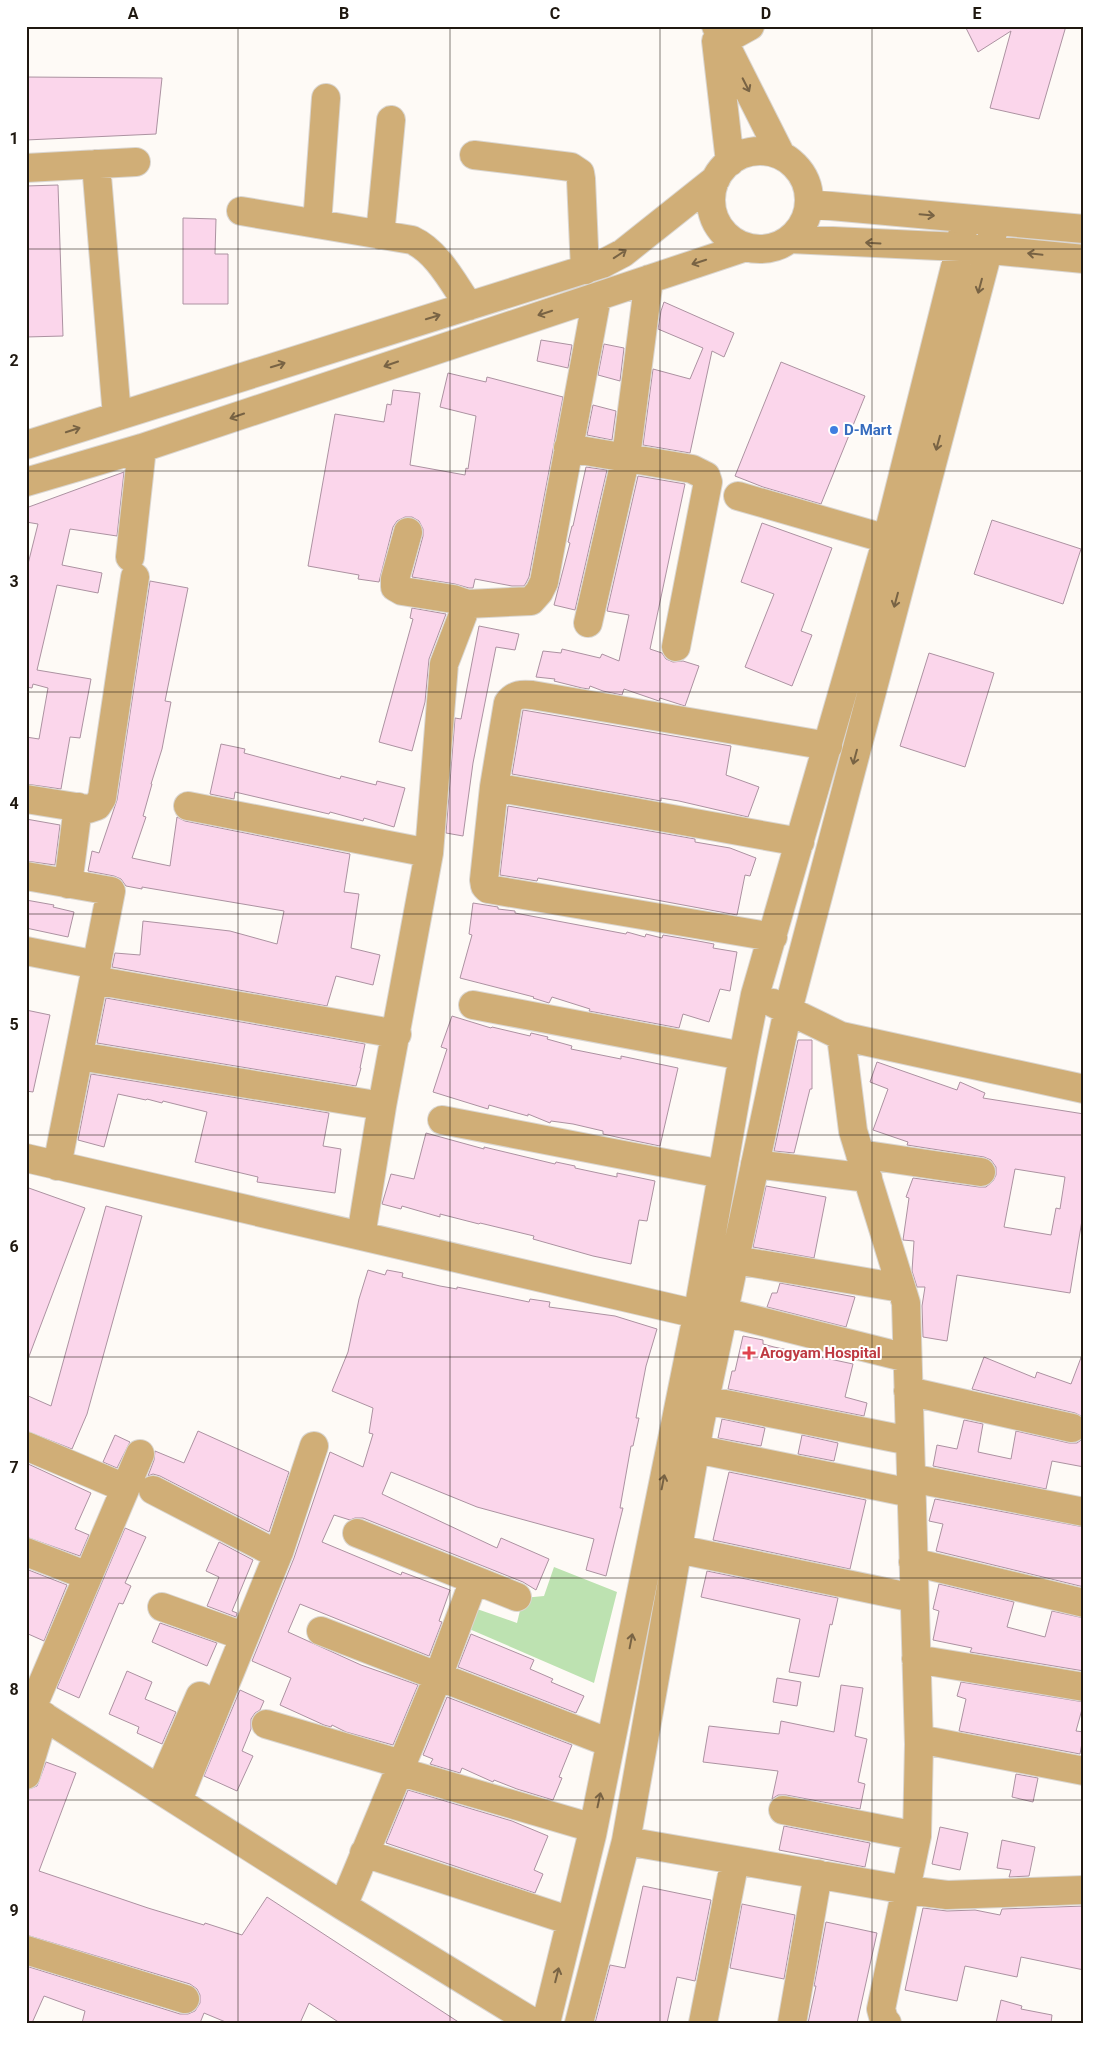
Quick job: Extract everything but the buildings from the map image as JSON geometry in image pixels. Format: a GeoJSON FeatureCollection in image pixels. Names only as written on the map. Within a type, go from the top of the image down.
{"type":"FeatureCollection","features":[{"type":"Feature","properties":{"kind":"street"},"geometry":{"type":"LineString","coordinates":[[718,31],[750,26]]}},
{"type":"Feature","properties":{"kind":"street"},"geometry":{"type":"LineString","coordinates":[[718,31],[781,155]]}},
{"type":"Feature","properties":{"kind":"street"},"geometry":{"type":"LineString","coordinates":[[26,444],[608,262],[623,253],[723,170],[739,155],[755,150],[772,152],[787,158],[799,169],[806,182],[810,198],[808,213],[801,227],[790,239],[777,246],[761,249],[746,247],[731,240],[719,227],[712,212],[711,195],[723,170],[718,31]]}},
{"type":"Feature","properties":{"kind":"street"},"geometry":{"type":"LineString","coordinates":[[317,224],[326,98]]}},
{"type":"Feature","properties":{"kind":"street"},"geometry":{"type":"LineString","coordinates":[[380,235],[391,120]]}},
{"type":"Feature","properties":{"kind":"street"},"geometry":{"type":"LineString","coordinates":[[474,155],[576,169],[582,179],[585,270]]}},
{"type":"Feature","properties":{"kind":"street"},"geometry":{"type":"LineString","coordinates":[[26,168],[136,162]]}},
{"type":"Feature","properties":{"kind":"street"},"geometry":{"type":"LineString","coordinates":[[96,164],[117,416]]}},
{"type":"Feature","properties":{"kind":"street"},"geometry":{"type":"LineString","coordinates":[[809,204],[1084,230]]}},
{"type":"Feature","properties":{"kind":"street"},"geometry":{"type":"LineString","coordinates":[[241,211],[412,240],[422,245],[432,254],[469,306]]}},
{"type":"Feature","properties":{"kind":"street"},"geometry":{"type":"LineString","coordinates":[[579,2023],[626,1841],[705,1400],[707,1311],[722,1174],[755,995],[887,539],[960,247],[965,219]]}},
{"type":"Feature","properties":{"kind":"street"},"geometry":{"type":"LineString","coordinates":[[546,2023],[593,1828],[610,1743],[707,1311],[735,1260],[788,1010],[996,221]]}},
{"type":"Feature","properties":{"kind":"street"},"geometry":{"type":"LineString","coordinates":[[790,239],[960,247],[1084,259]]}},
{"type":"Feature","properties":{"kind":"street"},"geometry":{"type":"LineString","coordinates":[[26,482],[142,448],[746,247]]}},
{"type":"Feature","properties":{"kind":"street"},"geometry":{"type":"LineString","coordinates":[[588,623],[626,457],[649,279]]}},
{"type":"Feature","properties":{"kind":"street"},"geometry":{"type":"LineString","coordinates":[[408,532],[395,579],[395,587],[402,591],[453,599],[467,604],[531,601],[539,592],[549,560],[597,297]]}},
{"type":"Feature","properties":{"kind":"street"},"geometry":{"type":"LineString","coordinates":[[26,799],[88,809],[96,806],[103,793],[133,567],[142,448]]}},
{"type":"Feature","properties":{"kind":"street"},"geometry":{"type":"LineString","coordinates":[[568,448],[692,469],[706,476],[708,482],[676,647]]}},
{"type":"Feature","properties":{"kind":"street"},"geometry":{"type":"LineString","coordinates":[[738,496],[887,539]]}},
{"type":"Feature","properties":{"kind":"street"},"geometry":{"type":"LineString","coordinates":[[361,1236],[382,1106],[397,1034],[429,853],[444,664],[467,604]]}},
{"type":"Feature","properties":{"kind":"street"},"geometry":{"type":"LineString","coordinates":[[773,937],[488,889],[484,880],[494,787],[508,703],[512,696],[521,694],[828,746]]}},
{"type":"Feature","properties":{"kind":"street"},"geometry":{"type":"LineString","coordinates":[[494,787],[800,842]]}},
{"type":"Feature","properties":{"kind":"street"},"geometry":{"type":"LineString","coordinates":[[188,806],[429,853]]}},
{"type":"Feature","properties":{"kind":"street"},"geometry":{"type":"LineString","coordinates":[[68,884],[78,808]]}},
{"type":"Feature","properties":{"kind":"street"},"geometry":{"type":"LineString","coordinates":[[26,876],[111,892],[58,1166]]}},
{"type":"Feature","properties":{"kind":"street"},"geometry":{"type":"LineString","coordinates":[[26,951],[95,973],[397,1034]]}},
{"type":"Feature","properties":{"kind":"street"},"geometry":{"type":"LineString","coordinates":[[755,995],[841,1036],[1084,1089]]}},
{"type":"Feature","properties":{"kind":"street"},"geometry":{"type":"LineString","coordinates":[[473,1005],[743,1056]]}},
{"type":"Feature","properties":{"kind":"street"},"geometry":{"type":"LineString","coordinates":[[841,1036],[853,1131],[906,1303],[918,1739],[917,1836],[881,2009],[884,2020],[887,2023]]}},
{"type":"Feature","properties":{"kind":"street"},"geometry":{"type":"LineString","coordinates":[[79,1056],[382,1106]]}},
{"type":"Feature","properties":{"kind":"street"},"geometry":{"type":"LineString","coordinates":[[442,1120],[722,1174]]}},
{"type":"Feature","properties":{"kind":"street"},"geometry":{"type":"LineString","coordinates":[[26,1158],[361,1236],[707,1311],[907,1358]]}},
{"type":"Feature","properties":{"kind":"street"},"geometry":{"type":"LineString","coordinates":[[755,1164],[864,1166],[981,1172]]}},
{"type":"Feature","properties":{"kind":"street"},"geometry":{"type":"LineString","coordinates":[[735,1260],[901,1288]]}},
{"type":"Feature","properties":{"kind":"street"},"geometry":{"type":"LineString","coordinates":[[908,1391],[1072,1428]]}},
{"type":"Feature","properties":{"kind":"street"},"geometry":{"type":"LineString","coordinates":[[705,1400],[910,1441]]}},
{"type":"Feature","properties":{"kind":"street"},"geometry":{"type":"LineString","coordinates":[[26,1446],[125,1488]]}},
{"type":"Feature","properties":{"kind":"street"},"geometry":{"type":"LineString","coordinates":[[169,1794],[314,1446]]}},
{"type":"Feature","properties":{"kind":"street"},"geometry":{"type":"LineString","coordinates":[[696,1449],[911,1486],[1084,1512]]}},
{"type":"Feature","properties":{"kind":"street"},"geometry":{"type":"LineString","coordinates":[[26,1775],[34,1710],[140,1454]]}},
{"type":"Feature","properties":{"kind":"street"},"geometry":{"type":"LineString","coordinates":[[153,1490],[272,1550]]}},
{"type":"Feature","properties":{"kind":"street"},"geometry":{"type":"LineString","coordinates":[[357,1533],[517,1597]]}},
{"type":"Feature","properties":{"kind":"street"},"geometry":{"type":"LineString","coordinates":[[678,1549],[914,1598]]}},
{"type":"Feature","properties":{"kind":"street"},"geometry":{"type":"LineString","coordinates":[[26,1552],[88,1576]]}},
{"type":"Feature","properties":{"kind":"street"},"geometry":{"type":"LineString","coordinates":[[913,1562],[1084,1603]]}},
{"type":"Feature","properties":{"kind":"street"},"geometry":{"type":"LineString","coordinates":[[343,1906],[438,1677],[474,1580]]}},
{"type":"Feature","properties":{"kind":"street"},"geometry":{"type":"LineString","coordinates":[[162,1607],[236,1633]]}},
{"type":"Feature","properties":{"kind":"street"},"geometry":{"type":"LineString","coordinates":[[321,1631],[610,1743]]}},
{"type":"Feature","properties":{"kind":"street"},"geometry":{"type":"LineString","coordinates":[[916,1659],[1084,1687]]}},
{"type":"Feature","properties":{"kind":"street"},"geometry":{"type":"LineString","coordinates":[[34,1710],[343,1906],[534,2023]]}},
{"type":"Feature","properties":{"kind":"street"},"geometry":{"type":"LineString","coordinates":[[266,1724],[593,1828]]}},
{"type":"Feature","properties":{"kind":"street"},"geometry":{"type":"LineString","coordinates":[[918,1739],[1084,1771]]}},
{"type":"Feature","properties":{"kind":"street"},"geometry":{"type":"LineString","coordinates":[[784,1810],[917,1836]]}},
{"type":"Feature","properties":{"kind":"street"},"geometry":{"type":"LineString","coordinates":[[626,1841],[907,1890],[947,1895],[1084,1890]]}},
{"type":"Feature","properties":{"kind":"street"},"geometry":{"type":"LineString","coordinates":[[364,1853],[571,1921]]}},
{"type":"Feature","properties":{"kind":"street"},"geometry":{"type":"LineString","coordinates":[[703,2023],[735,1860]]}},
{"type":"Feature","properties":{"kind":"street"},"geometry":{"type":"LineString","coordinates":[[792,2023],[818,1874]]}},
{"type":"Feature","properties":{"kind":"street"},"geometry":{"type":"LineString","coordinates":[[26,1950],[185,1999]]}},
{"type":"Feature","properties":{"kind":"green space"},"geometry":{"type":"Polygon","coordinates":[[[554,1567],[617,1592],[594,1683],[467,1628],[477,1609],[517,1623],[523,1598],[544,1596],[554,1567]]]}},
{"type":"Feature","properties":{"kind":"place","name":"D-Mart"},"geometry":{"type":"Point","coordinates":[834,430]}},
{"type":"Feature","properties":{"kind":"place","name":"Arogyam Hospital"},"geometry":{"type":"Point","coordinates":[749,1353]}}]}
